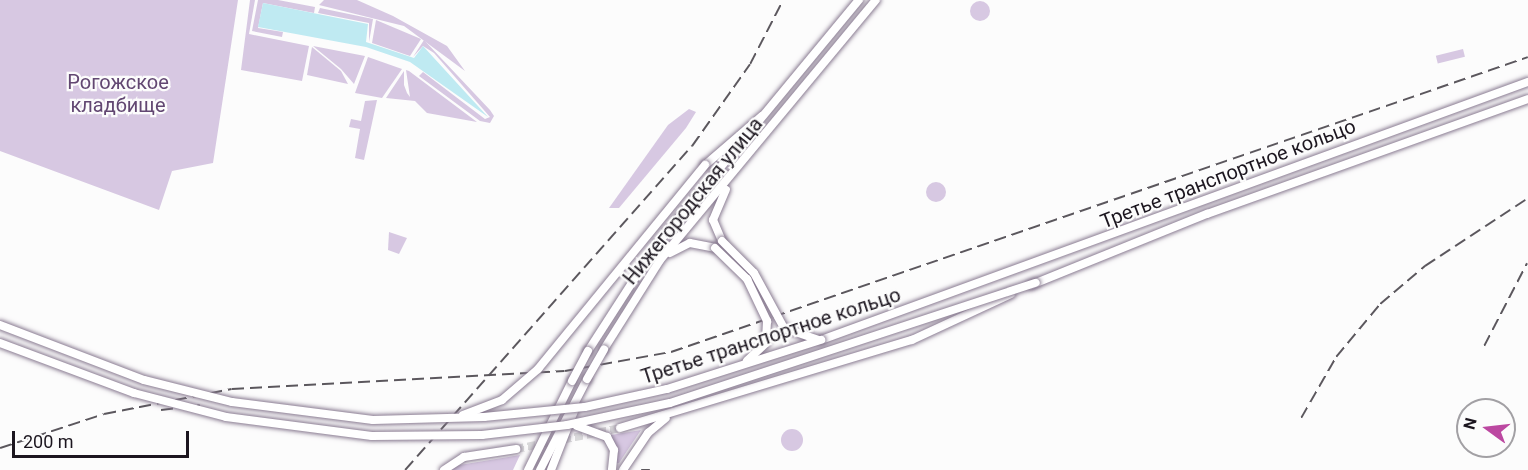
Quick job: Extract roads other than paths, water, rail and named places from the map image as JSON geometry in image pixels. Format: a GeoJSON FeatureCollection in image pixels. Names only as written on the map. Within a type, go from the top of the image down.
{"type":"FeatureCollection","features":[{"type":"Feature","properties":{"kind":"main road","name":"Нижегородская улица"},"geometry":{"type":"LineString","coordinates":[[528,470],[588,351],[657,244],[784,95],[859,0]]}},
{"type":"Feature","properties":{"kind":"main road","name":"Нижегородская улица"},"geometry":{"type":"LineString","coordinates":[[540,470],[604,349],[660,260],[737,171],[876,0]]}},
{"type":"Feature","properties":{"kind":"main road","name":"Третье транспортное кольцо"},"geometry":{"type":"LineString","coordinates":[[0,325],[144,380],[232,402],[312,415],[424,420],[585,407],[741,366],[821,340],[1528,82]]}},
{"type":"Feature","properties":{"kind":"main road"},"geometry":{"type":"LineString","coordinates":[[424,420],[484,409],[518,388],[705,165],[784,95]]}},
{"type":"Feature","properties":{"kind":"main road","name":"Третье транспортное кольцо"},"geometry":{"type":"LineString","coordinates":[[0,343],[134,393],[226,417],[307,430],[427,436],[567,425],[670,403],[1036,282],[1207,214],[1528,99]]}},
{"type":"Feature","properties":{"kind":"main road"},"geometry":{"type":"LineString","coordinates":[[737,171],[715,211],[714,227],[719,244],[747,279],[767,321],[766,343],[741,366]]}},
{"type":"Feature","properties":{"kind":"main road"},"geometry":{"type":"LineString","coordinates":[[660,260],[690,243],[719,244],[754,273],[783,328],[821,340]]}},
{"type":"Feature","properties":{"kind":"main road"},"geometry":{"type":"LineString","coordinates":[[620,428],[674,414],[912,340],[1036,282]]}},
{"type":"Feature","properties":{"kind":"main road"},"geometry":{"type":"LineString","coordinates":[[551,470],[587,379]]}},
{"type":"Feature","properties":{"kind":"main road"},"geometry":{"type":"LineString","coordinates":[[623,470],[634,452],[674,414]]}},
{"type":"Feature","properties":{"kind":"main road"},"geometry":{"type":"LineString","coordinates":[[567,425],[592,428],[607,437],[614,450],[612,470]]}},
{"type":"Feature","properties":{"kind":"main road"},"geometry":{"type":"LineString","coordinates":[[444,470],[464,457],[516,448]]}},
{"type":"Feature","properties":{"kind":"water"},"geometry":{"type":"Polygon","coordinates":[[[263,3],[368,24],[366,42],[414,58],[423,46],[488,117],[410,62],[366,47],[258,27],[263,3]]]}},
{"type":"Feature","properties":{"kind":"tunnel"},"geometry":{"type":"LineString","coordinates":[[516,449],[620,428]]}},
{"type":"Feature","properties":{"kind":"tram line"},"geometry":{"type":"LineString","coordinates":[[642,470],[649,470]]}},
{"type":"Feature","properties":{"kind":"railway"},"geometry":{"type":"LineString","coordinates":[[405,470],[692,146],[750,64],[783,0]]}},
{"type":"Feature","properties":{"kind":"railway"},"geometry":{"type":"LineString","coordinates":[[0,448],[104,414],[232,389],[565,371],[671,352],[1528,57]]}},
{"type":"Feature","properties":{"kind":"railway"},"geometry":{"type":"LineString","coordinates":[[1301,418],[1336,357],[1380,304],[1425,266],[1528,198]]}},
{"type":"Feature","properties":{"kind":"railway"},"geometry":{"type":"LineString","coordinates":[[1484,346],[1527,263]]}},
{"type":"Feature","properties":{"kind":"railway"},"geometry":{"type":"LineString","coordinates":[[161,410],[200,405]]}},
{"type":"Feature","properties":{"kind":"park label","name":"Рогожское кладбище"},"geometry":{"type":"Point","coordinates":[118,94]}}]}
